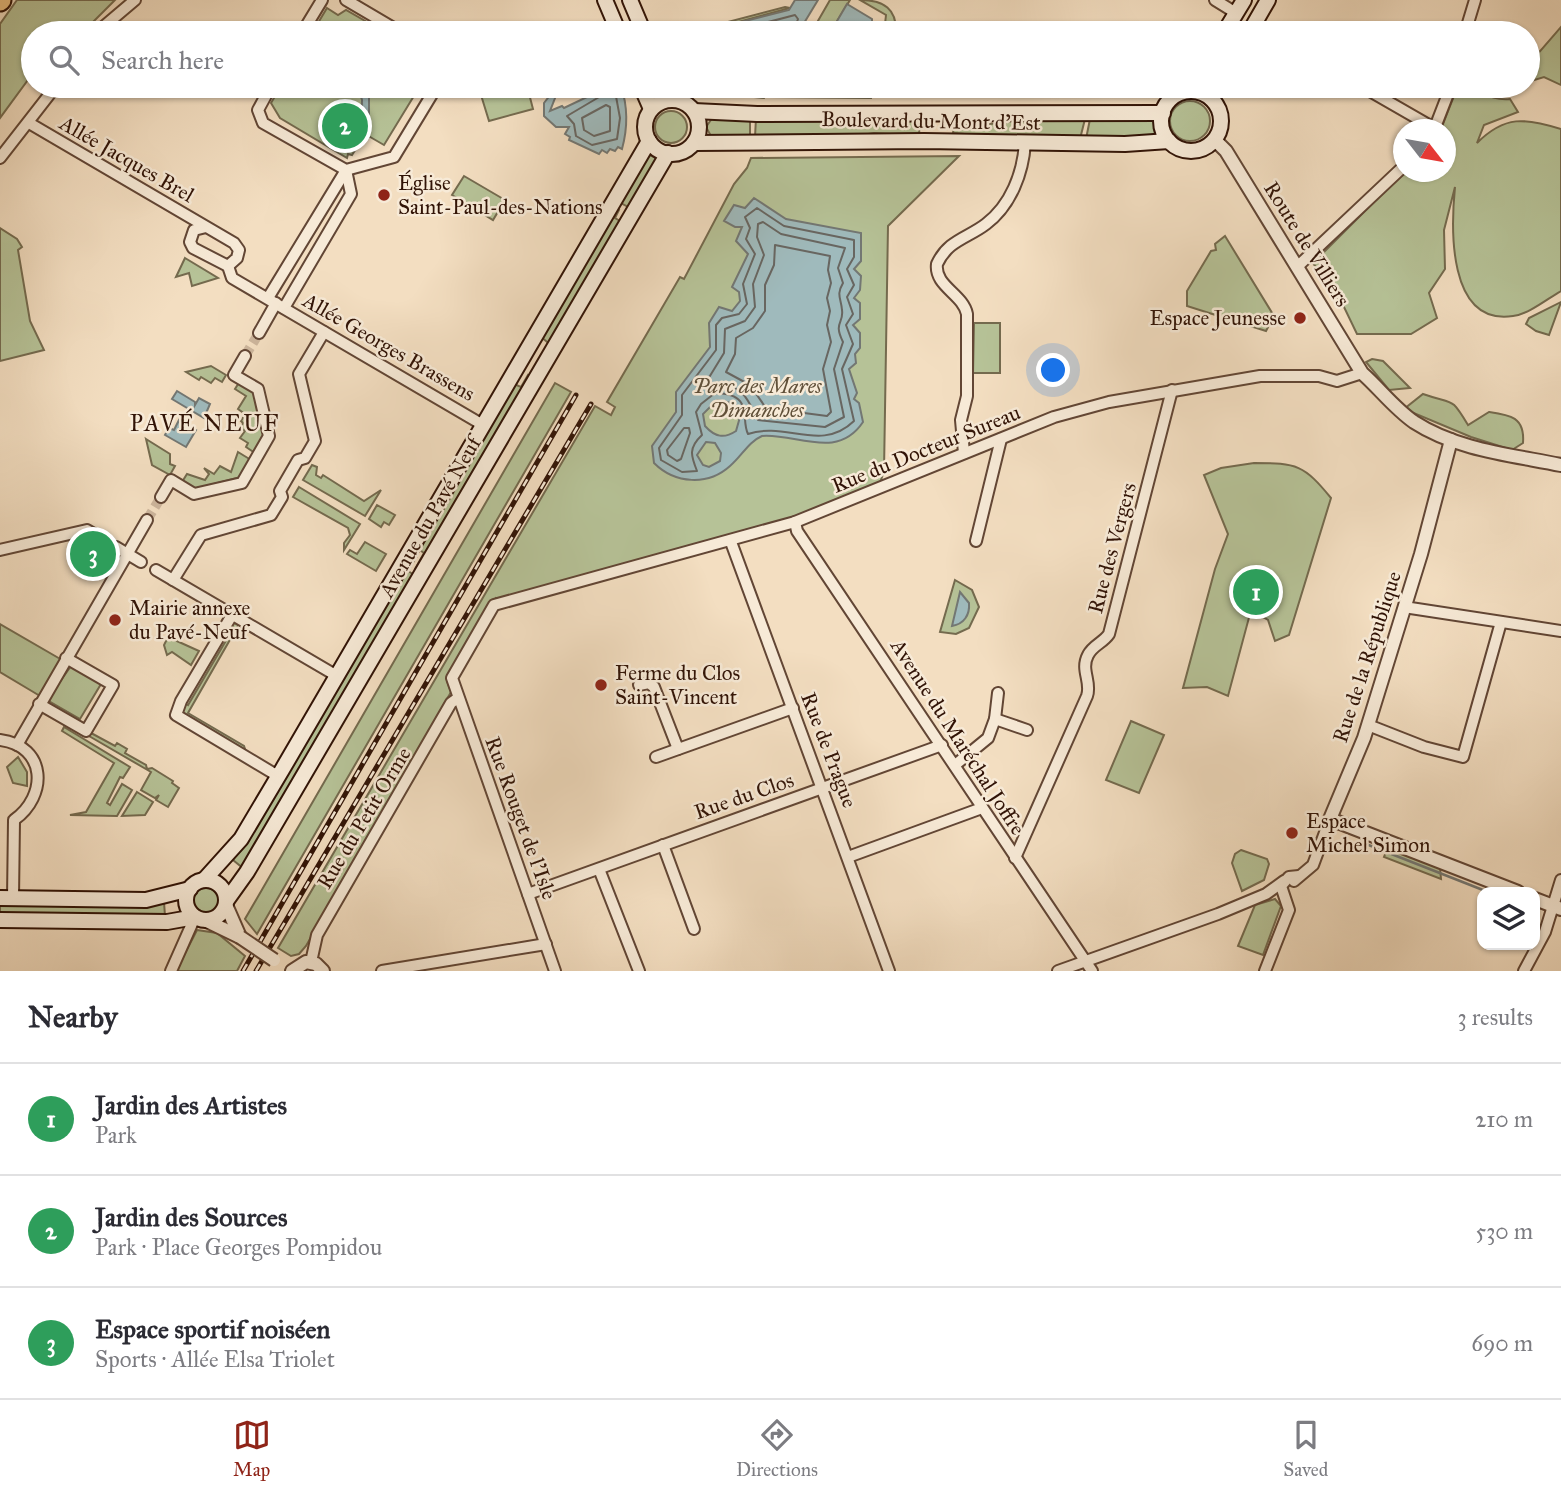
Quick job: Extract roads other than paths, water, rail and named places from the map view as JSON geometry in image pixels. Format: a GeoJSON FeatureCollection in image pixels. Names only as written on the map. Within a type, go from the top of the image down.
{"type":"FeatureCollection","features":[{"type":"Feature","properties":{"kind":"main road"},"geometry":{"type":"LineString","coordinates":[[605,0],[614,21]]}},
{"type":"Feature","properties":{"kind":"main road"},"geometry":{"type":"LineString","coordinates":[[630,0],[639,21]]}},
{"type":"Feature","properties":{"kind":"main road"},"geometry":{"type":"LineString","coordinates":[[1255,21],[1268,0]]}},
{"type":"Feature","properties":{"kind":"main road"},"geometry":{"type":"LineString","coordinates":[[646,98],[651,109],[645,128],[649,141],[668,153],[684,151],[694,142],[699,127],[694,111],[675,100],[666,100],[651,109]]}},
{"type":"Feature","properties":{"kind":"main road"},"geometry":{"type":"LineString","coordinates":[[1173,98],[1163,113],[1163,133],[1169,141],[1187,151],[1207,147],[1215,140],[1221,119],[1212,99]]}},
{"type":"Feature","properties":{"kind":"main road","name":"Boulevard du Mont d'Est"},"geometry":{"type":"LineString","coordinates":[[694,111],[753,114],[1163,113]]}},
{"type":"Feature","properties":{"kind":"main road","name":"Avenue du Pavé Neuf"},"geometry":{"type":"LineString","coordinates":[[204,880],[240,839],[278,776],[649,141]]}},
{"type":"Feature","properties":{"kind":"main road","name":"Boulevard du Mont d'Est"},"geometry":{"type":"LineString","coordinates":[[694,142],[924,141],[1025,144],[1169,141]]}},
{"type":"Feature","properties":{"kind":"main road","name":"Avenue du Pavé Neuf"},"geometry":{"type":"LineString","coordinates":[[226,903],[247,872],[668,153]]}},
{"type":"Feature","properties":{"kind":"main road"},"geometry":{"type":"LineString","coordinates":[[0,920],[167,922],[221,914],[226,903],[220,885],[204,880],[190,889],[146,900],[7,898]]}},
{"type":"Feature","properties":{"kind":"main road"},"geometry":{"type":"LineString","coordinates":[[190,889],[186,904],[201,919]]}},
{"type":"Feature","properties":{"kind":"street"},"geometry":{"type":"LineString","coordinates":[[110,21],[135,0]]}},
{"type":"Feature","properties":{"kind":"street"},"geometry":{"type":"LineString","coordinates":[[309,21],[322,0]]}},
{"type":"Feature","properties":{"kind":"street"},"geometry":{"type":"LineString","coordinates":[[346,0],[382,21]]}},
{"type":"Feature","properties":{"kind":"street"},"geometry":{"type":"LineString","coordinates":[[1215,0],[1240,6]]}},
{"type":"Feature","properties":{"kind":"street"},"geometry":{"type":"LineString","coordinates":[[1469,21],[1475,0]]}},
{"type":"Feature","properties":{"kind":"street"},"geometry":{"type":"LineString","coordinates":[[0,158],[47,98]]}},
{"type":"Feature","properties":{"kind":"street"},"geometry":{"type":"LineString","coordinates":[[264,98],[258,110],[263,123],[346,170],[394,157],[430,98]]}},
{"type":"Feature","properties":{"kind":"street"},"geometry":{"type":"LineString","coordinates":[[1381,98],[1417,119]]}},
{"type":"Feature","properties":{"kind":"street"},"geometry":{"type":"LineString","coordinates":[[1438,119],[1446,98]]}},
{"type":"Feature","properties":{"kind":"street","name":"Allée Jacques Brel"},"geometry":{"type":"LineString","coordinates":[[29,123],[238,246],[237,258],[228,266]]}},
{"type":"Feature","properties":{"kind":"street","name":"Route de Villiers"},"geometry":{"type":"LineString","coordinates":[[1215,140],[1226,150],[1362,373]]}},
{"type":"Feature","properties":{"kind":"street"},"geometry":{"type":"LineString","coordinates":[[964,453],[961,420],[967,396],[967,314],[965,305],[939,279],[937,264],[960,238],[988,223],[995,215],[1022,174],[1025,144]]}},
{"type":"Feature","properties":{"kind":"street"},"geometry":{"type":"LineString","coordinates":[[259,333],[346,170]]}},
{"type":"Feature","properties":{"kind":"street"},"geometry":{"type":"LineString","coordinates":[[276,303],[351,194],[346,170]]}},
{"type":"Feature","properties":{"kind":"street"},"geometry":{"type":"LineString","coordinates":[[1298,265],[1393,176]]}},
{"type":"Feature","properties":{"kind":"street","name":"Allée Jacques Brel"},"geometry":{"type":"LineString","coordinates":[[206,227],[194,230],[190,242],[193,248],[228,266],[232,278],[276,303]]}},
{"type":"Feature","properties":{"kind":"street","name":"Allée Georges Brassens"},"geometry":{"type":"LineString","coordinates":[[276,303],[483,425]]}},
{"type":"Feature","properties":{"kind":"street"},"geometry":{"type":"LineString","coordinates":[[173,580],[201,535],[271,515],[282,497],[280,491],[298,460],[305,458],[315,441],[299,374],[324,332]]}},
{"type":"Feature","properties":{"kind":"street"},"geometry":{"type":"LineString","coordinates":[[160,498],[171,480],[194,494],[242,483],[247,475],[269,436],[258,388],[234,375],[245,356]]}},
{"type":"Feature","properties":{"kind":"street"},"geometry":{"type":"LineString","coordinates":[[1362,373],[1408,417],[1451,440],[1561,465]]}},
{"type":"Feature","properties":{"kind":"street","name":"Rue du Docteur Sureau"},"geometry":{"type":"LineString","coordinates":[[452,678],[494,606],[795,522],[1054,417],[1109,402],[1260,376],[1319,376],[1337,381],[1362,373]]}},
{"type":"Feature","properties":{"kind":"street","name":"Rue des Vergers"},"geometry":{"type":"LineString","coordinates":[[1015,858],[1090,690],[1084,666],[1086,657],[1109,635],[1172,390]]}},
{"type":"Feature","properties":{"kind":"street"},"geometry":{"type":"LineString","coordinates":[[976,541],[1001,439]]}},
{"type":"Feature","properties":{"kind":"street","name":"Rue de la République"},"geometry":{"type":"LineString","coordinates":[[1282,887],[1313,865],[1368,725],[1451,440]]}},
{"type":"Feature","properties":{"kind":"street"},"geometry":{"type":"LineString","coordinates":[[17,745],[147,520]]}},
{"type":"Feature","properties":{"kind":"street","name":"Avenue du Maréchal Joffre"},"geometry":{"type":"LineString","coordinates":[[795,522],[797,531],[1092,971]]}},
{"type":"Feature","properties":{"kind":"street"},"geometry":{"type":"LineString","coordinates":[[0,550],[87,530],[99,537]]}},
{"type":"Feature","properties":{"kind":"street","name":"Rue de Prague"},"geometry":{"type":"LineString","coordinates":[[731,542],[890,971]]}},
{"type":"Feature","properties":{"kind":"street"},"geometry":{"type":"LineString","coordinates":[[116,547],[141,562]]}},
{"type":"Feature","properties":{"kind":"street"},"geometry":{"type":"LineString","coordinates":[[156,570],[337,676]]}},
{"type":"Feature","properties":{"kind":"street"},"geometry":{"type":"LineString","coordinates":[[1404,607],[1561,631]]}},
{"type":"Feature","properties":{"kind":"street"},"geometry":{"type":"LineString","coordinates":[[232,615],[181,701],[176,715],[278,776]]}},
{"type":"Feature","properties":{"kind":"street"},"geometry":{"type":"LineString","coordinates":[[1368,725],[1424,747],[1463,757],[1470,740],[1501,622]]}},
{"type":"Feature","properties":{"kind":"street"},"geometry":{"type":"LineString","coordinates":[[39,704],[86,731],[107,696],[113,685],[66,657]]}},
{"type":"Feature","properties":{"kind":"street","name":"Rue Rouget de l'Isle"},"geometry":{"type":"LineString","coordinates":[[452,678],[555,971]]}},
{"type":"Feature","properties":{"kind":"street"},"geometry":{"type":"LineString","coordinates":[[639,685],[646,683],[654,687],[678,749]]}},
{"type":"Feature","properties":{"kind":"street"},"geometry":{"type":"LineString","coordinates":[[955,765],[988,738],[995,719],[998,693]]}},
{"type":"Feature","properties":{"kind":"street","name":"Rue du Petit Orme"},"geometry":{"type":"LineString","coordinates":[[311,962],[317,936],[451,703],[458,698]]}},
{"type":"Feature","properties":{"kind":"street"},"geometry":{"type":"LineString","coordinates":[[656,757],[793,708]]}},
{"type":"Feature","properties":{"kind":"street"},"geometry":{"type":"LineString","coordinates":[[995,719],[1027,730]]}},
{"type":"Feature","properties":{"kind":"street"},"geometry":{"type":"LineString","coordinates":[[0,740],[17,745],[32,760],[38,782],[30,807],[14,820],[7,898]]}},
{"type":"Feature","properties":{"kind":"street","name":"Rue du Clos"},"geometry":{"type":"LineString","coordinates":[[528,894],[942,745]]}},
{"type":"Feature","properties":{"kind":"street"},"geometry":{"type":"LineString","coordinates":[[848,857],[982,808]]}},
{"type":"Feature","properties":{"kind":"street"},"geometry":{"type":"LineString","coordinates":[[1330,819],[1505,887]]}},
{"type":"Feature","properties":{"kind":"street"},"geometry":{"type":"LineString","coordinates":[[663,845],[694,929]]}},
{"type":"Feature","properties":{"kind":"street"},"geometry":{"type":"LineString","coordinates":[[599,869],[639,971]]}},
{"type":"Feature","properties":{"kind":"street"},"geometry":{"type":"LineString","coordinates":[[1524,971],[1558,908],[1561,880]]}},
{"type":"Feature","properties":{"kind":"street"},"geometry":{"type":"LineString","coordinates":[[1058,971],[1282,887],[1289,910],[1265,971]]}},
{"type":"Feature","properties":{"kind":"street"},"geometry":{"type":"LineString","coordinates":[[1540,901],[1558,908]]}},
{"type":"Feature","properties":{"kind":"street"},"geometry":{"type":"LineString","coordinates":[[226,903],[240,937]]}},
{"type":"Feature","properties":{"kind":"street"},"geometry":{"type":"LineString","coordinates":[[171,971],[201,919],[240,937],[292,971],[301,963],[311,962],[323,971]]}},
{"type":"Feature","properties":{"kind":"street"},"geometry":{"type":"LineString","coordinates":[[382,971],[546,944]]}},
{"type":"Feature","properties":{"kind":"water"},"geometry":{"type":"Polygon","coordinates":[[[795,0],[818,0],[805,21],[745,21],[789,10],[795,0]]]}},
{"type":"Feature","properties":{"kind":"water"},"geometry":{"type":"Polygon","coordinates":[[[847,4],[872,19],[872,21],[837,21],[847,4]]]}},
{"type":"Feature","properties":{"kind":"water"},"geometry":{"type":"Polygon","coordinates":[[[361,98],[369,98],[369,136],[365,134],[361,141],[361,98]]]}},
{"type":"Feature","properties":{"kind":"water"},"geometry":{"type":"Polygon","coordinates":[[[548,98],[555,98],[550,111],[562,106],[564,108],[585,98],[624,98],[626,125],[622,149],[610,149],[607,153],[602,150],[599,154],[569,140],[570,137],[565,134],[569,127],[556,127],[544,116],[544,103],[548,98]]]}},
{"type":"Feature","properties":{"kind":"water"},"geometry":{"type":"Polygon","coordinates":[[[754,198],[786,219],[861,233],[861,261],[854,269],[861,276],[860,290],[854,298],[860,303],[860,319],[853,325],[860,333],[860,348],[855,354],[856,363],[849,369],[857,393],[854,399],[859,403],[863,422],[853,434],[829,443],[762,436],[734,462],[712,477],[692,480],[681,478],[662,470],[654,463],[652,446],[676,412],[676,392],[710,347],[709,323],[719,307],[732,311],[740,301],[739,292],[732,287],[748,254],[736,241],[742,227],[735,227],[724,221],[734,205],[745,208],[754,198]],[[717,400],[703,414],[705,426],[712,433],[724,436],[736,431],[740,417],[731,403],[717,400]],[[706,442],[697,455],[703,465],[709,467],[720,461],[721,453],[715,443],[706,442]]]}},
{"type":"Feature","properties":{"kind":"water"},"geometry":{"type":"Polygon","coordinates":[[[177,391],[195,402],[195,405],[199,398],[210,404],[204,418],[172,399],[177,391]]]}},
{"type":"Feature","properties":{"kind":"water"},"geometry":{"type":"Polygon","coordinates":[[[179,420],[196,430],[186,447],[165,435],[169,428],[174,430],[179,420]]]}},
{"type":"Feature","properties":{"kind":"water"},"geometry":{"type":"Polygon","coordinates":[[[960,592],[969,603],[968,611],[963,621],[952,626],[960,592]]]}},
{"type":"Feature","properties":{"kind":"waterway"},"geometry":{"type":"LineString","coordinates":[[1366,844],[1477,888]]}},
{"type":"Feature","properties":{"kind":"tunnel"},"geometry":{"type":"LineString","coordinates":[[245,356],[259,333]]}},
{"type":"Feature","properties":{"kind":"tunnel"},"geometry":{"type":"LineString","coordinates":[[147,520],[161,497]]}},
{"type":"Feature","properties":{"kind":"tunnel"},"geometry":{"type":"LineString","coordinates":[[99,537],[116,547]]}},
{"type":"Feature","properties":{"kind":"railway"},"geometry":{"type":"LineString","coordinates":[[243,971],[576,395]]}},
{"type":"Feature","properties":{"kind":"railway"},"geometry":{"type":"LineString","coordinates":[[256,971],[591,404]]}},
{"type":"Feature","properties":{"kind":"place","name":"Jardin des Sources"},"geometry":{"type":"Point","coordinates":[345,126]}},
{"type":"Feature","properties":{"kind":"place","name":"Église Saint-Paul-des-Nations"},"geometry":{"type":"Point","coordinates":[384,195]}},
{"type":"Feature","properties":{"kind":"place","name":"Espace Jeunesse"},"geometry":{"type":"Point","coordinates":[1300,318]}},
{"type":"Feature","properties":{"kind":"place","name":"Espace sportif noiséen"},"geometry":{"type":"Point","coordinates":[93,554]}},
{"type":"Feature","properties":{"kind":"place","name":"Jardin des Artistes"},"geometry":{"type":"Point","coordinates":[1256,592]}},
{"type":"Feature","properties":{"kind":"place","name":"Mairie annexe du Pavé-Neuf"},"geometry":{"type":"Point","coordinates":[115,620]}},
{"type":"Feature","properties":{"kind":"place","name":"Ferme du Clos Saint-Vincent"},"geometry":{"type":"Point","coordinates":[601,685]}},
{"type":"Feature","properties":{"kind":"place","name":"Espace Michel Simon"},"geometry":{"type":"Point","coordinates":[1292,833]}},
{"type":"Feature","properties":{"kind":"district","name":"PAVÉ NEUF"},"geometry":{"type":"Point","coordinates":[205,423]}},
{"type":"Feature","properties":{"kind":"park label","name":"Parc des Mares Dimanches"},"geometry":{"type":"Point","coordinates":[757,398]}}]}
